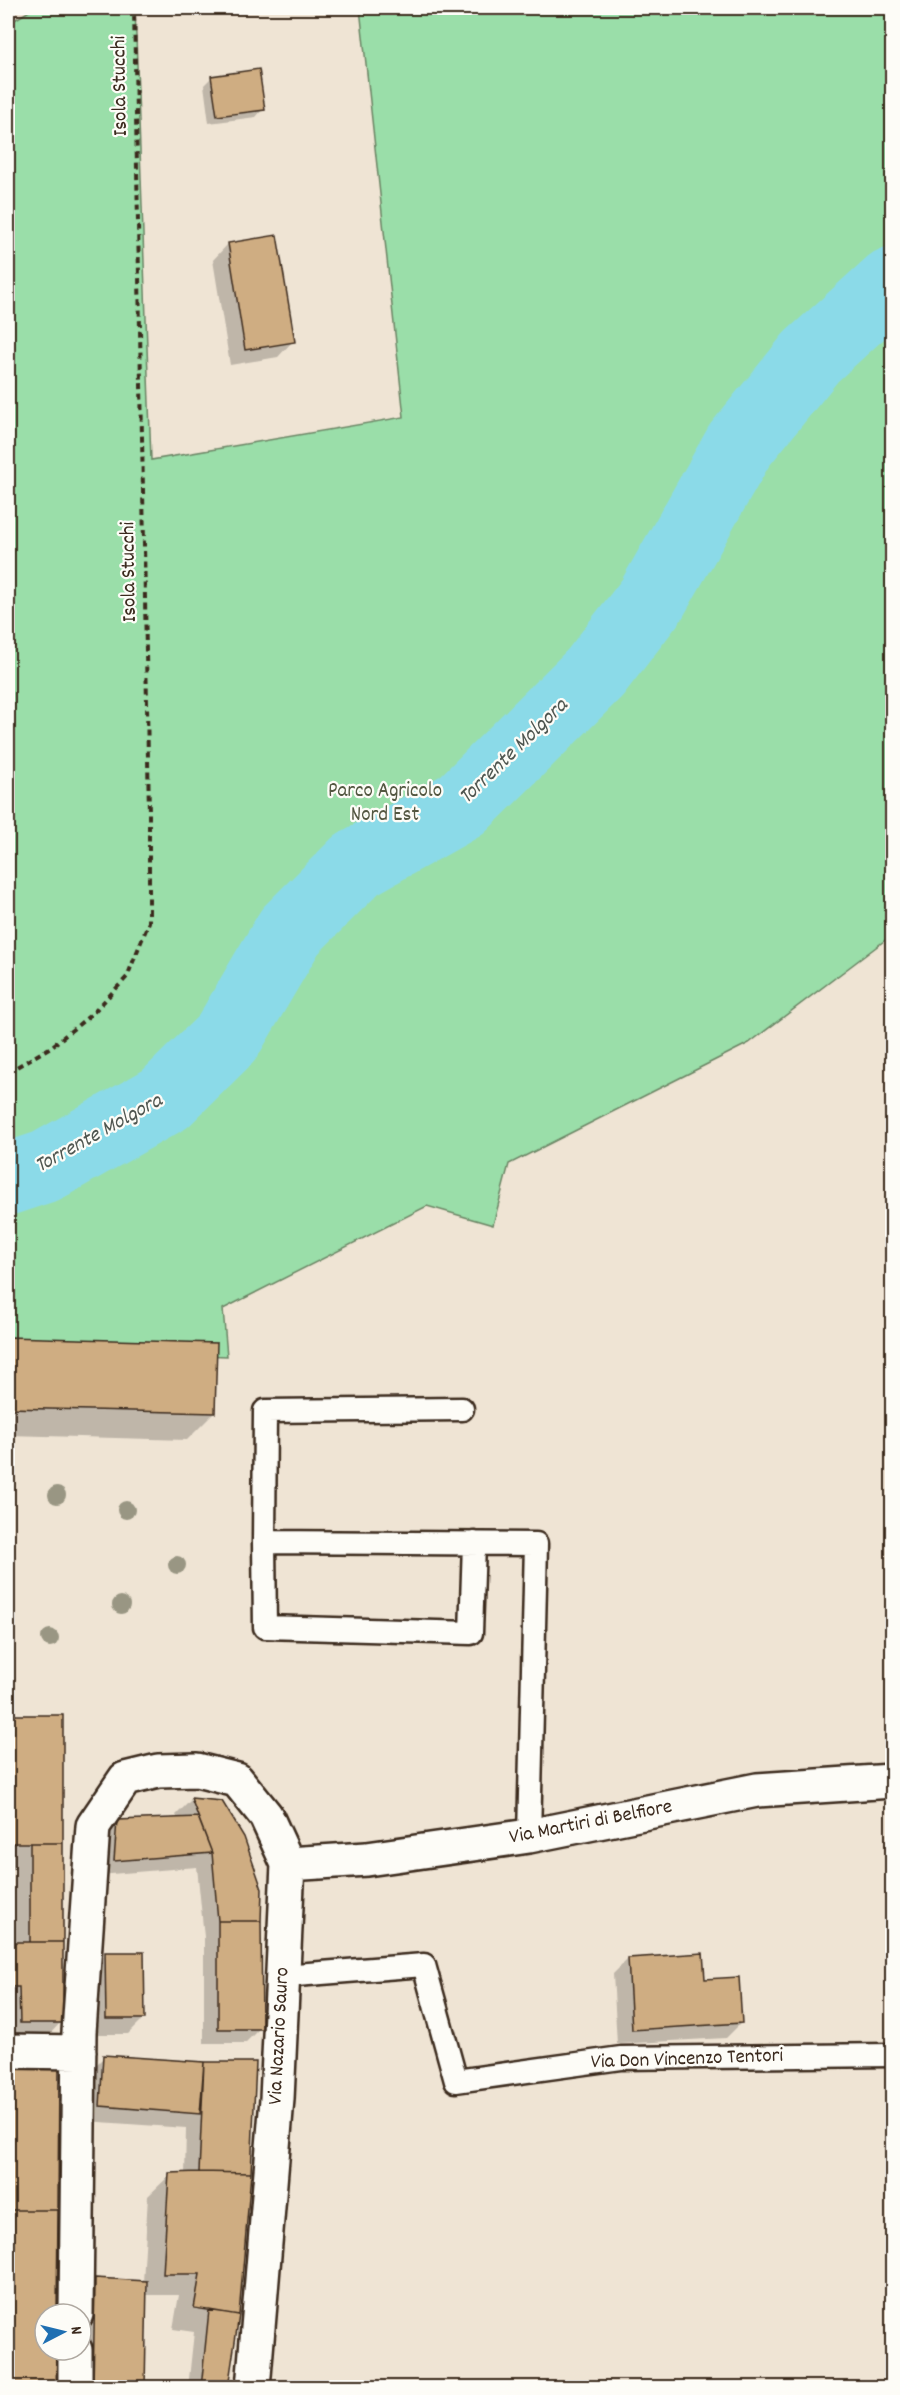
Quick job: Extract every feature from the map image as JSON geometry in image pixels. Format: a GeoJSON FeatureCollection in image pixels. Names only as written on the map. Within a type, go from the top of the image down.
{"type":"FeatureCollection","features":[{"type":"Feature","properties":{"kind":"street","name":"Via Nazario Sauro"},"geometry":{"type":"LineString","coordinates":[[75,2302],[79,2052],[93,1826],[125,1779],[158,1771],[196,1770],[237,1780],[266,1816],[288,1864],[277,2099],[253,2388]]}},
{"type":"Feature","properties":{"kind":"street","name":"Via Martiri di Belfiore"},"geometry":{"type":"LineString","coordinates":[[288,1864],[367,1859],[529,1836],[757,1790],[892,1781]]}},
{"type":"Feature","properties":{"kind":"street"},"geometry":{"type":"LineString","coordinates":[[8,2051],[79,2052]]}},
{"type":"Feature","properties":{"kind":"street"},"geometry":{"type":"LineString","coordinates":[[75,2362],[75,2388]]}},
{"type":"Feature","properties":{"kind":"lane"},"geometry":{"type":"LineString","coordinates":[[462,1409],[265,1411],[265,1627],[471,1633],[474,1543]]}},
{"type":"Feature","properties":{"kind":"lane"},"geometry":{"type":"LineString","coordinates":[[264,1542],[536,1544],[529,1836]]}},
{"type":"Feature","properties":{"kind":"lane","name":"Via Don Vincenzo Tentori"},"geometry":{"type":"LineString","coordinates":[[284,1976],[424,1965],[456,2081],[621,2058],[892,2055]]}},
{"type":"Feature","properties":{"kind":"path","name":"Isola Stucchi"},"geometry":{"type":"LineString","coordinates":[[8,1072],[51,1047],[93,1013],[127,977],[149,922],[149,801],[134,8]]}},
{"type":"Feature","properties":{"kind":"green space","name":"Parco Agricolo Nord Est"},"geometry":{"type":"Polygon","coordinates":[[[34,8],[135,8],[151,460],[404,417],[360,8],[892,8],[892,935],[749,1043],[509,1164],[493,1225],[427,1206],[223,1309],[227,1356],[8,1348],[8,24],[34,8]]]}},
{"type":"Feature","properties":{"kind":"building"},"geometry":{"type":"Polygon","coordinates":[[[259,69],[265,110],[217,116],[211,76],[259,69]]]}},
{"type":"Feature","properties":{"kind":"building"},"geometry":{"type":"Polygon","coordinates":[[[277,235],[295,342],[245,350],[228,243],[277,235]]]}},
{"type":"Feature","properties":{"kind":"building"},"geometry":{"type":"Polygon","coordinates":[[[8,1337],[217,1343],[215,1413],[8,1408],[8,1337]]]}},
{"type":"Feature","properties":{"kind":"building"},"geometry":{"type":"Polygon","coordinates":[[[9,1715],[63,1715],[63,1843],[9,1843],[9,1715]]]}},
{"type":"Feature","properties":{"kind":"building"},"geometry":{"type":"Polygon","coordinates":[[[191,1798],[222,1801],[244,1837],[262,1889],[261,1921],[218,1921],[212,1853],[191,1798]]]}},
{"type":"Feature","properties":{"kind":"building"},"geometry":{"type":"Polygon","coordinates":[[[198,1817],[212,1853],[114,1861],[117,1820],[198,1817]]]}},
{"type":"Feature","properties":{"kind":"building"},"geometry":{"type":"Polygon","coordinates":[[[30,1843],[63,1843],[63,1942],[30,1942],[30,1843]]]}},
{"type":"Feature","properties":{"kind":"building"},"geometry":{"type":"Polygon","coordinates":[[[218,1921],[261,1921],[262,2029],[218,2029],[218,1921]]]}},
{"type":"Feature","properties":{"kind":"building"},"geometry":{"type":"Polygon","coordinates":[[[8,1942],[63,1942],[63,2023],[20,2023],[19,1987],[8,1987],[8,1942]]]}},
{"type":"Feature","properties":{"kind":"building"},"geometry":{"type":"Polygon","coordinates":[[[105,1952],[144,1952],[145,2019],[106,2019],[105,1952]]]}},
{"type":"Feature","properties":{"kind":"building"},"geometry":{"type":"Polygon","coordinates":[[[703,1953],[705,1979],[739,1977],[742,2023],[632,2030],[628,1958],[703,1953]]]}},
{"type":"Feature","properties":{"kind":"building"},"geometry":{"type":"Polygon","coordinates":[[[103,2055],[204,2062],[200,2114],[100,2106],[103,2055]]]}},
{"type":"Feature","properties":{"kind":"building"},"geometry":{"type":"Polygon","coordinates":[[[204,2062],[256,2062],[251,2173],[199,2172],[204,2062]]]}},
{"type":"Feature","properties":{"kind":"building"},"geometry":{"type":"Polygon","coordinates":[[[8,2069],[59,2069],[58,2210],[8,2210],[8,2069]]]}},
{"type":"Feature","properties":{"kind":"building"},"geometry":{"type":"Polygon","coordinates":[[[169,2173],[251,2173],[239,2315],[194,2308],[200,2274],[163,2274],[169,2173]]]}},
{"type":"Feature","properties":{"kind":"building"},"geometry":{"type":"Polygon","coordinates":[[[8,2210],[58,2210],[57,2302],[33,2302],[33,2362],[57,2362],[56,2388],[21,2388],[8,2384],[8,2210]]]}},
{"type":"Feature","properties":{"kind":"building"},"geometry":{"type":"Polygon","coordinates":[[[95,2278],[147,2281],[145,2388],[93,2388],[95,2278]]]}},
{"type":"Feature","properties":{"kind":"building"},"geometry":{"type":"Polygon","coordinates":[[[209,2310],[239,2315],[228,2388],[201,2388],[209,2310]]]}},
{"type":"Feature","properties":{"kind":"waterway","name":"Torrente Molgora"},"geometry":{"type":"LineString","coordinates":[[8,1179],[47,1166],[165,1099],[227,1038],[290,931],[357,864],[462,805],[595,673],[652,599],[739,446],[811,357],[892,283]]}}]}
